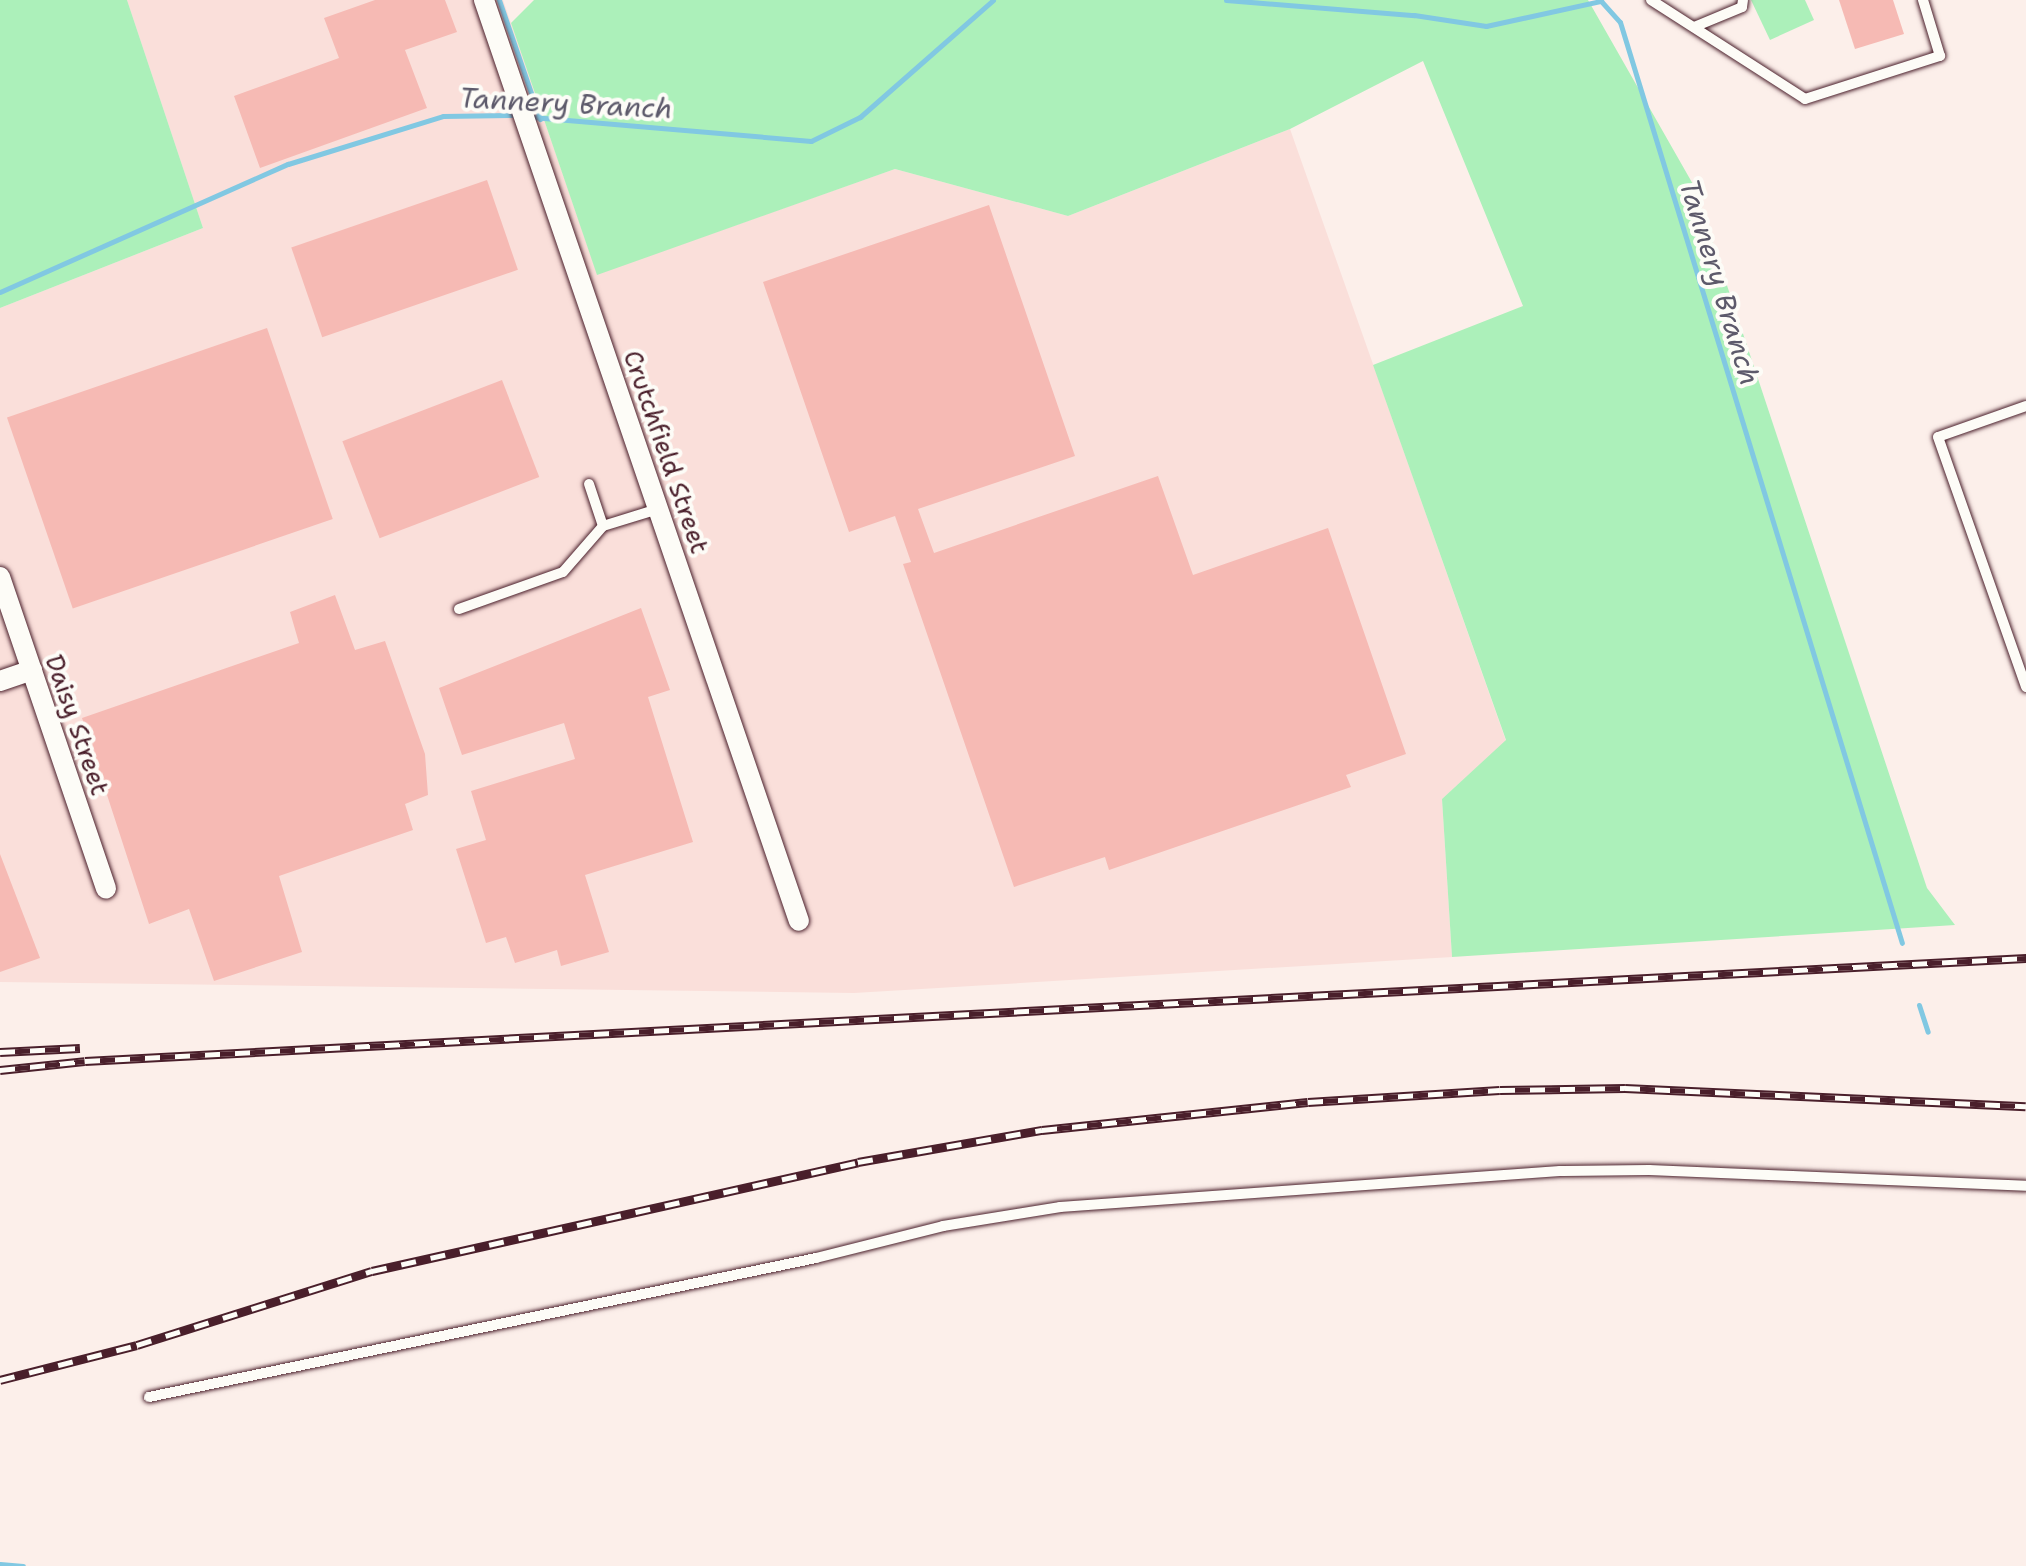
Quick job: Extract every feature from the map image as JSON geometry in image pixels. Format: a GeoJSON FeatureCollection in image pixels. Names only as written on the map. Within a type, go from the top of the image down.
{"type":"FeatureCollection","features":[{"type":"Feature","properties":{"kind":"street","name":"Crutchfield Street"},"geometry":{"type":"LineString","coordinates":[[484,0],[799,921]]}},
{"type":"Feature","properties":{"kind":"street","name":"Daisy Street"},"geometry":{"type":"LineString","coordinates":[[0,578],[106,888]]}},
{"type":"Feature","properties":{"kind":"street"},"geometry":{"type":"LineString","coordinates":[[0,681],[32,670]]}},
{"type":"Feature","properties":{"kind":"lane"},"geometry":{"type":"LineString","coordinates":[[1651,0],[1805,99],[1940,56],[1923,0]]}},
{"type":"Feature","properties":{"kind":"lane"},"geometry":{"type":"LineString","coordinates":[[1694,28],[1742,7],[1742,0]]}},
{"type":"Feature","properties":{"kind":"lane"},"geometry":{"type":"LineString","coordinates":[[2026,406],[1938,438],[2017,672],[2026,687]]}},
{"type":"Feature","properties":{"kind":"lane"},"geometry":{"type":"LineString","coordinates":[[589,484],[603,526]]}},
{"type":"Feature","properties":{"kind":"lane"},"geometry":{"type":"LineString","coordinates":[[459,609],[562,572],[603,526],[658,509]]}},
{"type":"Feature","properties":{"kind":"lane"},"geometry":{"type":"LineString","coordinates":[[149,1397],[220,1386],[944,1226],[1060,1207],[1560,1171],[1650,1170],[2026,1186]]}},
{"type":"Feature","properties":{"kind":"shaded area"},"geometry":{"type":"Polygon","coordinates":[[[127,0],[503,0],[597,274],[895,169],[1068,216],[1290,129],[1506,741],[1442,799],[1452,957],[854,993],[0,982],[0,308],[203,228],[127,0]]]}},
{"type":"Feature","properties":{"kind":"green space"},"geometry":{"type":"Polygon","coordinates":[[[0,0],[127,0],[203,228],[0,308],[0,0]]]}},
{"type":"Feature","properties":{"kind":"green space"},"geometry":{"type":"Polygon","coordinates":[[[534,0],[1588,0],[1694,186],[1927,888],[1955,925],[1452,957],[1442,799],[1506,740],[1373,365],[1523,306],[1423,61],[1290,129],[1068,216],[895,169],[597,275],[511,23],[534,0]]]}},
{"type":"Feature","properties":{"kind":"green space"},"geometry":{"type":"Polygon","coordinates":[[[1751,0],[1805,0],[1814,20],[1770,40],[1751,0]]]}},
{"type":"Feature","properties":{"kind":"building"},"geometry":{"type":"Polygon","coordinates":[[[375,0],[445,0],[457,32],[405,50],[427,108],[260,168],[234,96],[339,58],[324,18],[375,0]]]}},
{"type":"Feature","properties":{"kind":"building"},"geometry":{"type":"Polygon","coordinates":[[[1839,0],[1893,0],[1904,34],[1855,49],[1839,0]]]}},
{"type":"Feature","properties":{"kind":"building"},"geometry":{"type":"Polygon","coordinates":[[[487,180],[518,270],[322,337],[291,247],[487,180]]]}},
{"type":"Feature","properties":{"kind":"building"},"geometry":{"type":"Polygon","coordinates":[[[989,205],[1075,456],[918,509],[934,553],[1158,476],[1193,575],[1328,528],[1406,754],[1346,775],[1351,787],[1109,870],[1105,857],[1014,887],[903,564],[911,562],[895,516],[849,532],[763,282],[989,205]]]}},
{"type":"Feature","properties":{"kind":"building"},"geometry":{"type":"Polygon","coordinates":[[[267,328],[333,519],[73,609],[7,418],[267,328]]]}},
{"type":"Feature","properties":{"kind":"building"},"geometry":{"type":"Polygon","coordinates":[[[502,380],[539,477],[380,538],[342,441],[502,380]]]}},
{"type":"Feature","properties":{"kind":"building"},"geometry":{"type":"Polygon","coordinates":[[[335,595],[355,650],[385,641],[425,754],[428,795],[405,804],[413,830],[279,876],[302,952],[214,981],[189,909],[149,924],[82,718],[299,643],[290,612],[335,595]]]}},
{"type":"Feature","properties":{"kind":"building"},"geometry":{"type":"Polygon","coordinates":[[[641,608],[670,690],[648,697],[693,842],[585,875],[609,952],[561,966],[557,950],[515,963],[506,937],[486,943],[456,849],[486,840],[471,791],[575,759],[564,723],[462,755],[439,688],[641,608]]]}},
{"type":"Feature","properties":{"kind":"building"},"geometry":{"type":"Polygon","coordinates":[[[0,854],[40,958],[0,972],[0,854]]]}},
{"type":"Feature","properties":{"kind":"waterway"},"geometry":{"type":"LineString","coordinates":[[499,0],[540,119]]}},
{"type":"Feature","properties":{"kind":"waterway","name":"Tannery Branch"},"geometry":{"type":"LineString","coordinates":[[532,117],[811,141],[860,117],[993,0]]}},
{"type":"Feature","properties":{"kind":"waterway","name":"Tannery Branch"},"geometry":{"type":"LineString","coordinates":[[1226,0],[1414,15],[1486,26],[1601,1],[1620,22],[1902,943]]}},
{"type":"Feature","properties":{"kind":"waterway","name":"Tannery Branch"},"geometry":{"type":"LineString","coordinates":[[0,292],[288,164],[443,116],[517,115]]}},
{"type":"Feature","properties":{"kind":"waterway","name":"Tannery Branch"},"geometry":{"type":"LineString","coordinates":[[1919,1005],[1928,1032]]}},
{"type":"Feature","properties":{"kind":"waterway"},"geometry":{"type":"LineString","coordinates":[[0,1564],[23,1566]]}},
{"type":"Feature","properties":{"kind":"railway"},"geometry":{"type":"LineString","coordinates":[[0,1070],[85,1061],[2026,958]]}},
{"type":"Feature","properties":{"kind":"railway"},"geometry":{"type":"LineString","coordinates":[[0,1052],[80,1048]]}},
{"type":"Feature","properties":{"kind":"railway"},"geometry":{"type":"LineString","coordinates":[[0,1380],[137,1345],[372,1271],[858,1162],[1042,1130],[1308,1102],[1500,1090],[1625,1088],[2026,1106]]}}]}
